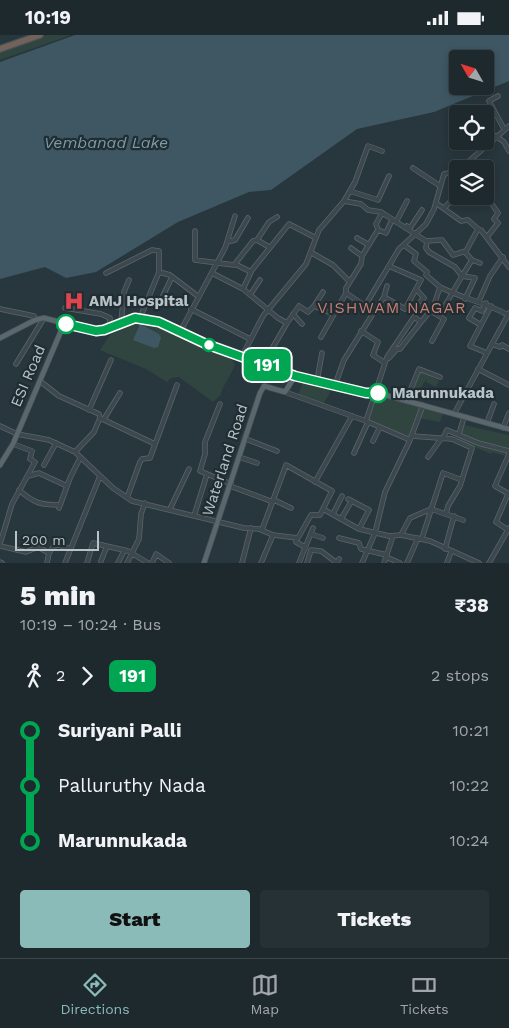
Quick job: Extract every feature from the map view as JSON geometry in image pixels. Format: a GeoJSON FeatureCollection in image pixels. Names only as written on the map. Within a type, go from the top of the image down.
{"type":"FeatureCollection","features":[{"type":"Feature","properties":{"kind":"highway"},"geometry":{"type":"LineString","coordinates":[[0,49],[40,35]]}},
{"type":"Feature","properties":{"kind":"main road"},"geometry":{"type":"LineString","coordinates":[[0,338],[35,320],[44,318],[96,331],[140,318],[181,330],[206,344],[295,376],[423,405],[509,429]]}},
{"type":"Feature","properties":{"kind":"main road","name":"ESI Road"},"geometry":{"type":"LineString","coordinates":[[1,461],[13,444],[64,324]]}},
{"type":"Feature","properties":{"kind":"main road"},"geometry":{"type":"LineString","coordinates":[[285,391],[295,376]]}},
{"type":"Feature","properties":{"kind":"main road","name":"Waterland Road"},"geometry":{"type":"LineString","coordinates":[[204,563],[262,388],[266,387],[285,391]]}},
{"type":"Feature","properties":{"kind":"street"},"geometry":{"type":"LineString","coordinates":[[498,96],[489,101],[504,129]]}},
{"type":"Feature","properties":{"kind":"street"},"geometry":{"type":"LineString","coordinates":[[470,160],[509,126]]}},
{"type":"Feature","properties":{"kind":"street"},"geometry":{"type":"LineString","coordinates":[[496,137],[504,142],[509,151]]}},
{"type":"Feature","properties":{"kind":"street"},"geometry":{"type":"LineString","coordinates":[[242,356],[268,310],[295,279],[312,253],[316,239],[326,220],[344,201],[350,191],[368,146],[382,151]]}},
{"type":"Feature","properties":{"kind":"street"},"geometry":{"type":"LineString","coordinates":[[413,168],[440,186]]}},
{"type":"Feature","properties":{"kind":"street"},"geometry":{"type":"LineString","coordinates":[[365,305],[378,289],[389,266],[404,245],[426,224],[436,203],[440,186],[446,173],[449,172]]}},
{"type":"Feature","properties":{"kind":"street"},"geometry":{"type":"LineString","coordinates":[[350,191],[378,200],[389,176]]}},
{"type":"Feature","properties":{"kind":"street"},"geometry":{"type":"LineString","coordinates":[[344,201],[361,204],[368,210],[382,213],[427,241],[442,240],[453,255],[465,252],[478,229]]}},
{"type":"Feature","properties":{"kind":"street"},"geometry":{"type":"LineString","coordinates":[[378,230],[386,233],[408,201]]}},
{"type":"Feature","properties":{"kind":"street"},"geometry":{"type":"LineString","coordinates":[[436,203],[461,221],[468,220],[482,231],[509,267]]}},
{"type":"Feature","properties":{"kind":"street"},"geometry":{"type":"LineString","coordinates":[[444,208],[449,203]]}},
{"type":"Feature","properties":{"kind":"street"},"geometry":{"type":"LineString","coordinates":[[487,237],[498,223],[494,219],[498,213],[493,205]]}},
{"type":"Feature","properties":{"kind":"street"},"geometry":{"type":"LineString","coordinates":[[395,221],[410,228],[422,210]]}},
{"type":"Feature","properties":{"kind":"street"},"geometry":{"type":"LineString","coordinates":[[320,337],[346,293],[344,291],[349,281],[362,264],[362,256],[378,230],[376,224],[382,213]]}},
{"type":"Feature","properties":{"kind":"street"},"geometry":{"type":"LineString","coordinates":[[181,330],[227,242],[235,216]]}},
{"type":"Feature","properties":{"kind":"street"},"geometry":{"type":"LineString","coordinates":[[236,264],[269,222],[277,217]]}},
{"type":"Feature","properties":{"kind":"street"},"geometry":{"type":"LineString","coordinates":[[227,242],[235,240],[248,218]]}},
{"type":"Feature","properties":{"kind":"street"},"geometry":{"type":"LineString","coordinates":[[243,289],[251,272],[289,224],[316,239]]}},
{"type":"Feature","properties":{"kind":"street"},"geometry":{"type":"LineString","coordinates":[[195,231],[195,260],[216,264],[236,264],[251,272]]}},
{"type":"Feature","properties":{"kind":"street"},"geometry":{"type":"LineString","coordinates":[[356,238],[369,245]]}},
{"type":"Feature","properties":{"kind":"street"},"geometry":{"type":"LineString","coordinates":[[256,240],[269,247]]}},
{"type":"Feature","properties":{"kind":"street"},"geometry":{"type":"LineString","coordinates":[[427,241],[426,248],[429,252],[455,267],[462,276],[476,277],[465,299]]}},
{"type":"Feature","properties":{"kind":"street"},"geometry":{"type":"LineString","coordinates":[[404,245],[416,254],[414,261],[427,272],[428,278],[440,287],[465,299],[479,301],[508,314],[454,414]]}},
{"type":"Feature","properties":{"kind":"street"},"geometry":{"type":"LineString","coordinates":[[351,248],[362,256]]}},
{"type":"Feature","properties":{"kind":"street"},"geometry":{"type":"LineString","coordinates":[[106,273],[152,250],[159,251],[158,272],[140,318]]}},
{"type":"Feature","properties":{"kind":"street"},"geometry":{"type":"LineString","coordinates":[[465,252],[472,260],[480,263]]}},
{"type":"Feature","properties":{"kind":"street"},"geometry":{"type":"LineString","coordinates":[[312,253],[333,265],[349,281]]}},
{"type":"Feature","properties":{"kind":"street"},"geometry":{"type":"LineString","coordinates":[[479,301],[490,276],[503,257]]}},
{"type":"Feature","properties":{"kind":"street"},"geometry":{"type":"LineString","coordinates":[[438,316],[472,260]]}},
{"type":"Feature","properties":{"kind":"street"},"geometry":{"type":"LineString","coordinates":[[378,289],[405,309],[421,280],[389,266]]}},
{"type":"Feature","properties":{"kind":"street"},"geometry":{"type":"LineString","coordinates":[[158,272],[172,277],[198,297]]}},
{"type":"Feature","properties":{"kind":"street"},"geometry":{"type":"LineString","coordinates":[[212,273],[243,289],[287,323]]}},
{"type":"Feature","properties":{"kind":"street"},"geometry":{"type":"LineString","coordinates":[[160,302],[172,277]]}},
{"type":"Feature","properties":{"kind":"street"},"geometry":{"type":"LineString","coordinates":[[121,323],[124,292],[129,280]]}},
{"type":"Feature","properties":{"kind":"street"},"geometry":{"type":"LineString","coordinates":[[250,295],[260,280]]}},
{"type":"Feature","properties":{"kind":"street"},"geometry":{"type":"LineString","coordinates":[[335,385],[344,360],[384,295],[387,286]]}},
{"type":"Feature","properties":{"kind":"street"},"geometry":{"type":"LineString","coordinates":[[387,357],[389,358],[397,349],[400,349],[431,310],[440,287]]}},
{"type":"Feature","properties":{"kind":"street"},"geometry":{"type":"LineString","coordinates":[[416,289],[424,298],[421,301],[424,303],[422,306],[444,319],[432,341]]}},
{"type":"Feature","properties":{"kind":"street"},"geometry":{"type":"LineString","coordinates":[[263,364],[299,306],[308,311],[323,293]]}},
{"type":"Feature","properties":{"kind":"street"},"geometry":{"type":"LineString","coordinates":[[346,293],[374,312]]}},
{"type":"Feature","properties":{"kind":"street"},"geometry":{"type":"LineString","coordinates":[[314,305],[333,314]]}},
{"type":"Feature","properties":{"kind":"street"},"geometry":{"type":"LineString","coordinates":[[481,325],[469,318],[475,309],[482,311],[489,305]]}},
{"type":"Feature","properties":{"kind":"street"},"geometry":{"type":"LineString","coordinates":[[487,353],[470,346],[489,305]]}},
{"type":"Feature","properties":{"kind":"street"},"geometry":{"type":"LineString","coordinates":[[65,308],[101,314],[110,318],[109,328]]}},
{"type":"Feature","properties":{"kind":"street"},"geometry":{"type":"LineString","coordinates":[[0,309],[34,315],[35,320]]}},
{"type":"Feature","properties":{"kind":"street"},"geometry":{"type":"LineString","coordinates":[[191,309],[250,339]]}},
{"type":"Feature","properties":{"kind":"street"},"geometry":{"type":"LineString","coordinates":[[293,314],[302,324]]}},
{"type":"Feature","properties":{"kind":"street"},"geometry":{"type":"LineString","coordinates":[[354,453],[367,422],[374,393],[387,357],[414,317],[421,322]]}},
{"type":"Feature","properties":{"kind":"street"},"geometry":{"type":"LineString","coordinates":[[16,364],[44,318]]}},
{"type":"Feature","properties":{"kind":"street"},"geometry":{"type":"LineString","coordinates":[[361,331],[378,342],[373,355],[385,363]]}},
{"type":"Feature","properties":{"kind":"street"},"geometry":{"type":"LineString","coordinates":[[492,344],[500,347],[502,345],[509,349]]}},
{"type":"Feature","properties":{"kind":"street"},"geometry":{"type":"LineString","coordinates":[[317,381],[322,353]]}},
{"type":"Feature","properties":{"kind":"street"},"geometry":{"type":"LineString","coordinates":[[89,410],[111,361]]}},
{"type":"Feature","properties":{"kind":"street"},"geometry":{"type":"LineString","coordinates":[[406,401],[419,369],[440,377]]}},
{"type":"Feature","properties":{"kind":"street"},"geometry":{"type":"LineString","coordinates":[[478,369],[509,385]]}},
{"type":"Feature","properties":{"kind":"street"},"geometry":{"type":"LineString","coordinates":[[40,381],[59,396],[154,444]]}},
{"type":"Feature","properties":{"kind":"street"},"geometry":{"type":"LineString","coordinates":[[127,498],[140,462],[142,459],[150,458],[177,385]]}},
{"type":"Feature","properties":{"kind":"street"},"geometry":{"type":"LineString","coordinates":[[285,391],[411,438],[457,441],[472,448],[462,480],[446,514]]}},
{"type":"Feature","properties":{"kind":"street"},"geometry":{"type":"LineString","coordinates":[[75,453],[94,432],[120,393]]}},
{"type":"Feature","properties":{"kind":"street"},"geometry":{"type":"LineString","coordinates":[[220,404],[205,442],[205,454],[200,471],[291,508]]}},
{"type":"Feature","properties":{"kind":"street"},"geometry":{"type":"LineString","coordinates":[[487,423],[494,404]]}},
{"type":"Feature","properties":{"kind":"street"},"geometry":{"type":"LineString","coordinates":[[362,563],[375,533],[385,492],[411,438],[423,405]]}},
{"type":"Feature","properties":{"kind":"street"},"geometry":{"type":"LineString","coordinates":[[503,427],[509,413]]}},
{"type":"Feature","properties":{"kind":"street"},"geometry":{"type":"LineString","coordinates":[[315,482],[352,416]]}},
{"type":"Feature","properties":{"kind":"street"},"geometry":{"type":"LineString","coordinates":[[457,441],[464,417]]}},
{"type":"Feature","properties":{"kind":"street"},"geometry":{"type":"LineString","coordinates":[[0,426],[17,434],[56,443],[75,453],[127,498],[194,516],[262,530],[273,535],[299,537],[311,515],[320,515],[332,491],[286,465],[262,530]]}},
{"type":"Feature","properties":{"kind":"street"},"geometry":{"type":"LineString","coordinates":[[373,441],[380,427]]}},
{"type":"Feature","properties":{"kind":"street"},"geometry":{"type":"LineString","coordinates":[[428,457],[447,430],[509,453],[495,486],[509,494],[496,522],[508,529],[489,563]]}},
{"type":"Feature","properties":{"kind":"street"},"geometry":{"type":"LineString","coordinates":[[246,439],[277,451]]}},
{"type":"Feature","properties":{"kind":"street"},"geometry":{"type":"LineString","coordinates":[[44,465],[56,443]]}},
{"type":"Feature","properties":{"kind":"street"},"geometry":{"type":"LineString","coordinates":[[13,444],[34,452],[30,459],[35,462],[12,504],[0,545],[26,552],[38,547],[49,553]]}},
{"type":"Feature","properties":{"kind":"street"},"geometry":{"type":"LineString","coordinates":[[239,457],[257,463]]}},
{"type":"Feature","properties":{"kind":"street"},"geometry":{"type":"LineString","coordinates":[[19,490],[31,500],[44,505],[60,507],[80,458]]}},
{"type":"Feature","properties":{"kind":"street"},"geometry":{"type":"LineString","coordinates":[[170,509],[189,469]]}},
{"type":"Feature","properties":{"kind":"street"},"geometry":{"type":"LineString","coordinates":[[28,477],[39,473],[67,486]]}},
{"type":"Feature","properties":{"kind":"street"},"geometry":{"type":"LineString","coordinates":[[407,563],[420,538],[443,473],[462,480]]}},
{"type":"Feature","properties":{"kind":"street"},"geometry":{"type":"LineString","coordinates":[[194,516],[207,474]]}},
{"type":"Feature","properties":{"kind":"street"},"geometry":{"type":"LineString","coordinates":[[65,563],[100,476]]}},
{"type":"Feature","properties":{"kind":"street"},"geometry":{"type":"LineString","coordinates":[[333,514],[342,496]]}},
{"type":"Feature","properties":{"kind":"street"},"geometry":{"type":"LineString","coordinates":[[341,519],[349,501],[369,510],[359,529]]}},
{"type":"Feature","properties":{"kind":"street"},"geometry":{"type":"LineString","coordinates":[[127,563],[139,539],[145,503]]}},
{"type":"Feature","properties":{"kind":"street"},"geometry":{"type":"LineString","coordinates":[[323,509],[359,529],[393,536],[401,535],[420,538],[479,563]]}},
{"type":"Feature","properties":{"kind":"street"},"geometry":{"type":"LineString","coordinates":[[401,535],[410,518],[431,509],[462,520]]}},
{"type":"Feature","properties":{"kind":"street"},"geometry":{"type":"LineString","coordinates":[[445,549],[454,516]]}},
{"type":"Feature","properties":{"kind":"street"},"geometry":{"type":"LineString","coordinates":[[242,563],[251,528]]}},
{"type":"Feature","properties":{"kind":"street"},"geometry":{"type":"LineString","coordinates":[[299,563],[313,528]]}},
{"type":"Feature","properties":{"kind":"street"},"geometry":{"type":"LineString","coordinates":[[311,533],[322,538]]}},
{"type":"Feature","properties":{"kind":"street"},"geometry":{"type":"LineString","coordinates":[[261,563],[273,535]]}},
{"type":"Feature","properties":{"kind":"street"},"geometry":{"type":"LineString","coordinates":[[384,563],[393,536]]}},
{"type":"Feature","properties":{"kind":"street"},"geometry":{"type":"LineString","coordinates":[[296,538],[296,542],[305,547]]}},
{"type":"Feature","properties":{"kind":"street"},"geometry":{"type":"LineString","coordinates":[[339,538],[359,543],[360,548],[386,556],[400,563]]}},
{"type":"Feature","properties":{"kind":"street"},"geometry":{"type":"LineString","coordinates":[[87,563],[93,543],[124,551],[150,563],[156,554],[169,563]]}},
{"type":"Feature","properties":{"kind":"street"},"geometry":{"type":"LineString","coordinates":[[47,563],[49,553],[54,546],[59,545],[70,549]]}},
{"type":"Feature","properties":{"kind":"street"},"geometry":{"type":"LineString","coordinates":[[101,561],[107,546]]}},
{"type":"Feature","properties":{"kind":"street"},"geometry":{"type":"LineString","coordinates":[[118,563],[124,551]]}},
{"type":"Feature","properties":{"kind":"street"},"geometry":{"type":"LineString","coordinates":[[307,563],[311,551],[321,551],[337,563],[339,559]]}},
{"type":"Feature","properties":{"kind":"street"},"geometry":{"type":"LineString","coordinates":[[447,563],[451,552]]}},
{"type":"Feature","properties":{"kind":"green space"},"geometry":{"type":"Polygon","coordinates":[[[47,35],[71,35],[0,60],[0,51],[47,35]]]}},
{"type":"Feature","properties":{"kind":"green space"},"geometry":{"type":"Polygon","coordinates":[[[141,319],[192,335],[227,355],[235,364],[221,395],[213,402],[179,377],[171,378],[167,382],[146,369],[100,350],[110,335],[141,319]]]}},
{"type":"Feature","properties":{"kind":"green space"},"geometry":{"type":"Polygon","coordinates":[[[420,370],[439,381],[436,387],[426,382],[427,378],[419,391],[411,388],[420,370]]]}},
{"type":"Feature","properties":{"kind":"green space"},"geometry":{"type":"Polygon","coordinates":[[[304,379],[332,386],[329,395],[322,405],[297,397],[304,379]]]}},
{"type":"Feature","properties":{"kind":"green space"},"geometry":{"type":"Polygon","coordinates":[[[377,394],[421,406],[408,438],[368,421],[377,394]]]}},
{"type":"Feature","properties":{"kind":"green space"},"geometry":{"type":"Polygon","coordinates":[[[423,406],[444,411],[440,422],[418,418],[423,406]]]}},
{"type":"Feature","properties":{"kind":"green space"},"geometry":{"type":"Polygon","coordinates":[[[464,425],[509,435],[509,457],[492,452],[491,454],[458,440],[464,425]]]}},
{"type":"Feature","properties":{"kind":"water","name":"Vembanad Lake"},"geometry":{"type":"Polygon","coordinates":[[[75,35],[509,35],[509,81],[494,87],[494,50],[449,50],[449,95],[475,95],[434,112],[357,129],[271,190],[249,192],[178,222],[96,272],[66,278],[45,267],[0,279],[0,62],[75,35]]]}},
{"type":"Feature","properties":{"kind":"water"},"geometry":{"type":"Polygon","coordinates":[[[140,324],[159,334],[161,338],[158,347],[154,348],[133,340],[140,324]]]}},
{"type":"Feature","properties":{"kind":"bus line","name":"191"},"geometry":{"type":"LineString","coordinates":[[66,324],[96,331],[104,330],[135,318],[159,322],[181,330],[206,344],[295,376],[366,393],[378,393]]}},
{"type":"Feature","properties":{"kind":"place","name":"AMJ Hospital"},"geometry":{"type":"Point","coordinates":[74,301]}},
{"type":"Feature","properties":{"kind":"place","name":"Marunnukada"},"geometry":{"type":"Point","coordinates":[378,393]}},
{"type":"Feature","properties":{"kind":"district","name":"VISHWAM NAGAR"},"geometry":{"type":"Point","coordinates":[392,307]}}]}
